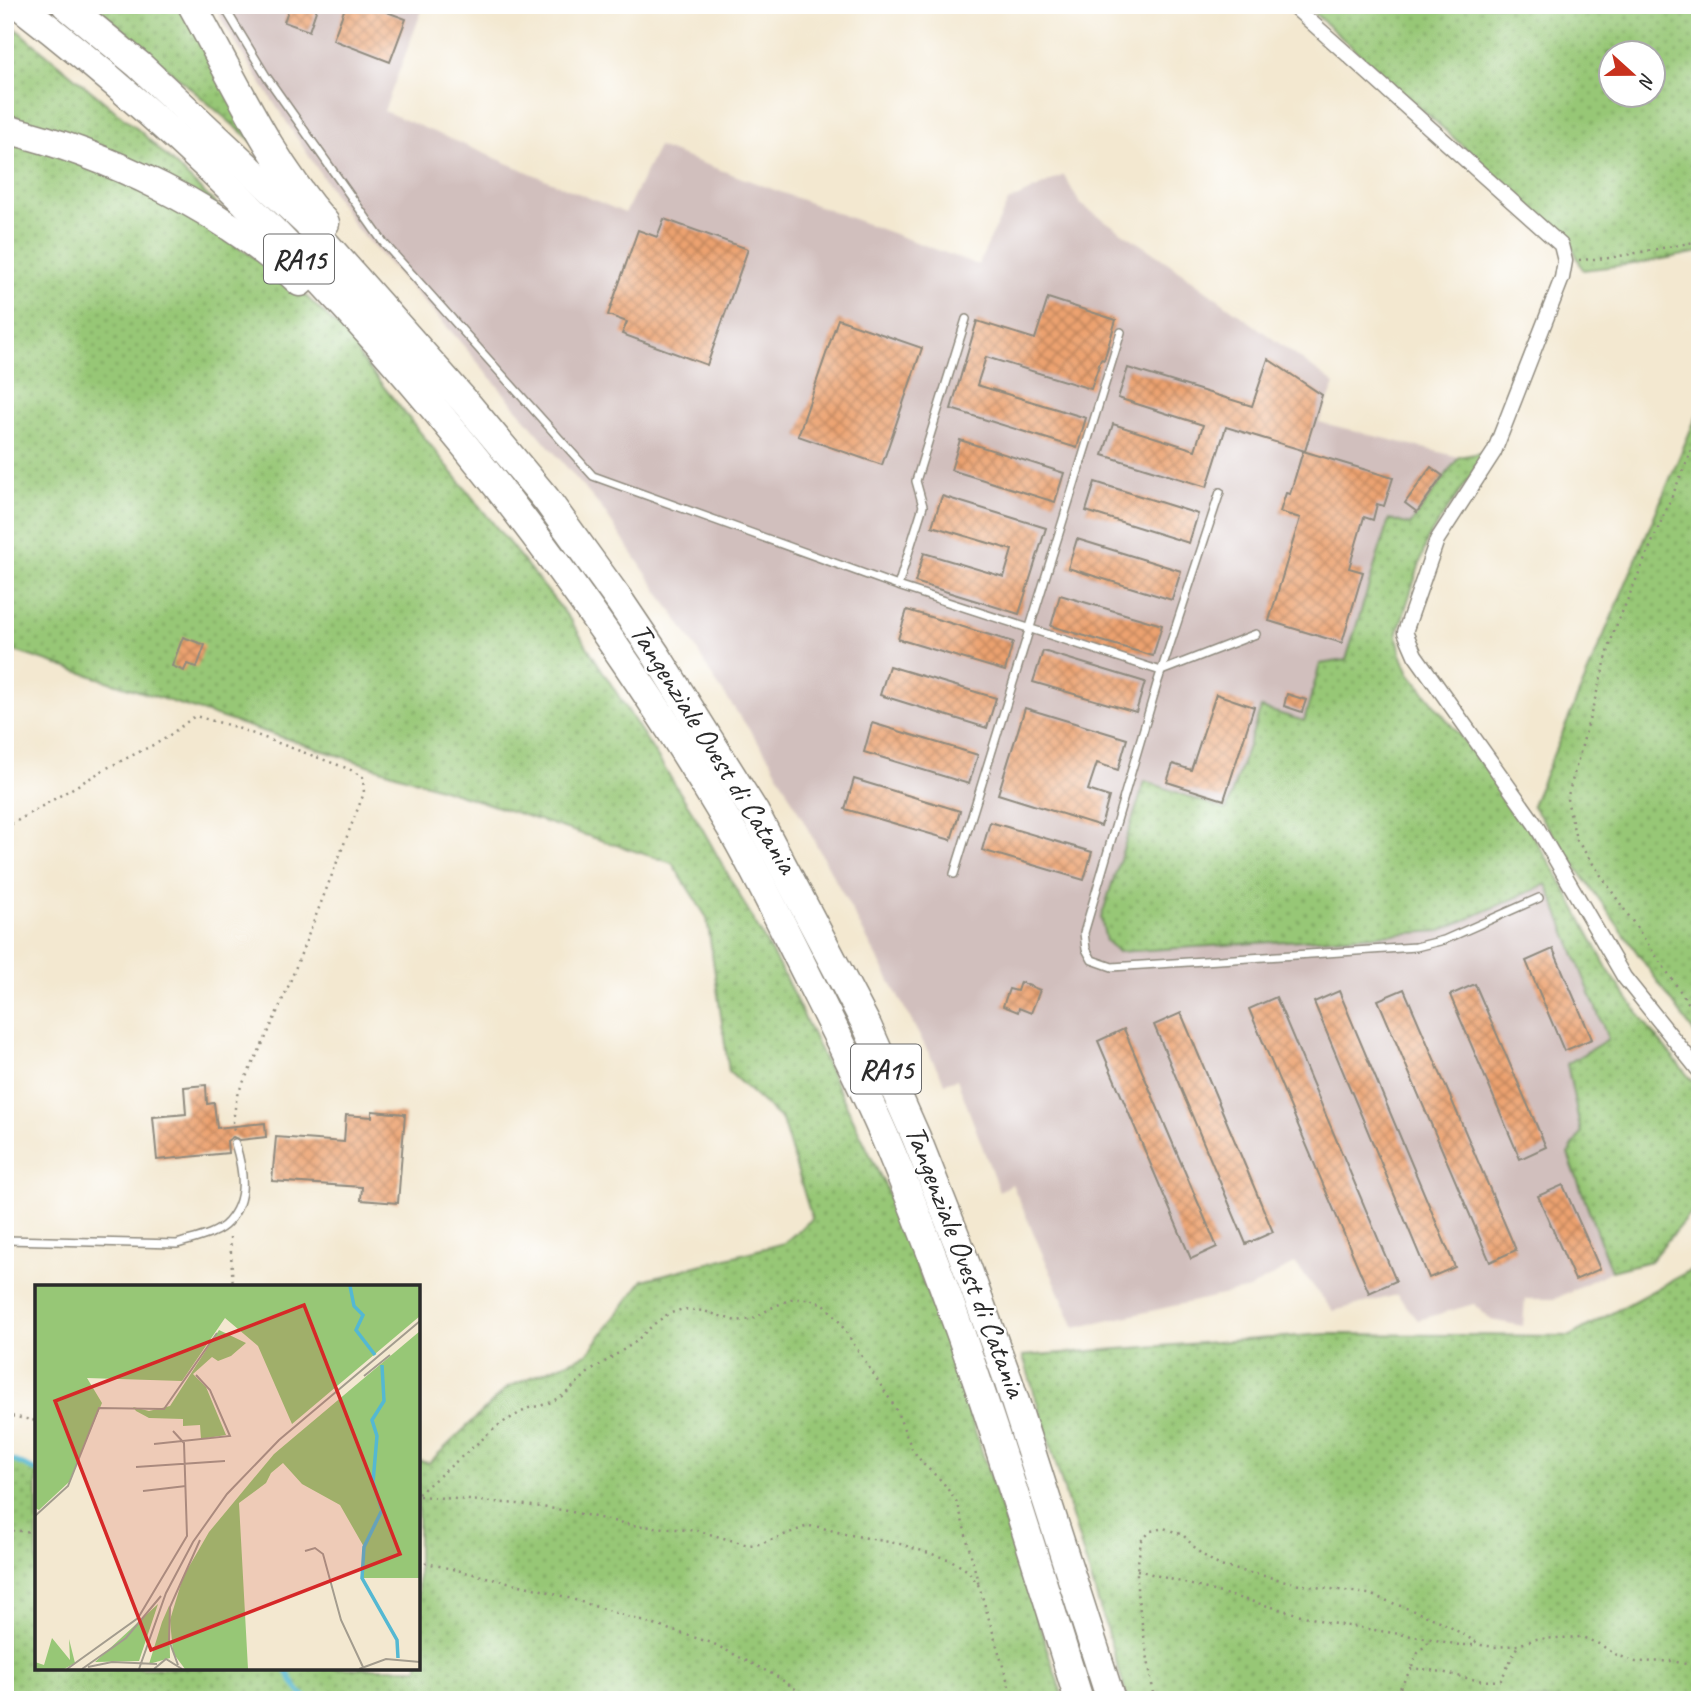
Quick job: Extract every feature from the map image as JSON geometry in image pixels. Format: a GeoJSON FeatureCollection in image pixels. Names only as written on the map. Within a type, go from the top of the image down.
{"type":"FeatureCollection","features":[{"type":"Feature","properties":{"kind":"highway","name":"Tangenziale Ovest di Catania"},"geometry":{"type":"LineString","coordinates":[[19,5],[130,97],[287,246],[366,329],[494,482],[543,547],[632,674],[732,830],[839,1039],[889,1147],[982,1390],[1079,1700]]}},
{"type":"Feature","properties":{"kind":"highway","name":"Tangenziale Ovest di Catania"},"geometry":{"type":"LineString","coordinates":[[66,5],[139,65],[306,222],[467,404],[546,499],[656,655],[755,814],[867,1026],[916,1137],[1004,1368],[1110,1697]]}},
{"type":"Feature","properties":{"kind":"highway"},"geometry":{"type":"LineString","coordinates":[[192,5],[257,122],[303,194],[371,275],[467,404]]}},
{"type":"Feature","properties":{"kind":"highway"},"geometry":{"type":"LineString","coordinates":[[5,129],[63,145],[108,162],[165,190],[249,241],[293,275],[370,354],[477,481],[543,547]]}},
{"type":"Feature","properties":{"kind":"street"},"geometry":{"type":"LineString","coordinates":[[1292,5],[1561,245],[1565,261],[1562,278],[1494,452],[1437,540],[1405,632],[1415,655],[1535,824],[1625,977],[1700,1072]]}},
{"type":"Feature","properties":{"kind":"lane"},"geometry":{"type":"LineString","coordinates":[[223,5],[267,76],[383,242],[593,476],[898,586],[1161,671],[1256,634]]}},
{"type":"Feature","properties":{"kind":"lane"},"geometry":{"type":"LineString","coordinates":[[898,586],[923,506],[916,481],[966,319]]}},
{"type":"Feature","properties":{"kind":"lane"},"geometry":{"type":"LineString","coordinates":[[954,874],[1121,332]]}},
{"type":"Feature","properties":{"kind":"lane"},"geometry":{"type":"LineString","coordinates":[[1220,492],[1161,671],[1084,933],[1086,949],[1092,960],[1112,967],[1416,947],[1444,940],[1539,898]]}},
{"type":"Feature","properties":{"kind":"lane"},"geometry":{"type":"LineString","coordinates":[[5,1240],[177,1244],[201,1237],[227,1224],[243,1191],[242,1167],[235,1143]]}},
{"type":"Feature","properties":{"kind":"path"},"geometry":{"type":"LineString","coordinates":[[1565,261],[1609,258],[1700,241]]}},
{"type":"Feature","properties":{"kind":"path"},"geometry":{"type":"LineString","coordinates":[[1700,431],[1614,631],[1567,799],[1576,839],[1700,1020]]}},
{"type":"Feature","properties":{"kind":"path"},"geometry":{"type":"LineString","coordinates":[[5,828],[107,768],[163,740],[195,716],[232,726],[349,769],[363,777],[364,793],[303,951],[268,1033],[237,1095],[233,1121],[235,1143]]}},
{"type":"Feature","properties":{"kind":"path"},"geometry":{"type":"LineString","coordinates":[[227,1224],[232,1245],[233,1285]]}},
{"type":"Feature","properties":{"kind":"path"},"geometry":{"type":"LineString","coordinates":[[420,1493],[500,1424],[529,1408],[547,1404],[564,1395],[589,1371],[634,1343],[668,1314],[683,1309],[704,1311],[736,1321],[753,1319],[791,1299],[810,1299],[825,1305],[838,1320],[895,1407],[912,1449],[924,1465],[942,1481],[958,1504],[1009,1686],[1017,1700]]}},
{"type":"Feature","properties":{"kind":"path"},"geometry":{"type":"LineString","coordinates":[[5,1415],[35,1421]]}},
{"type":"Feature","properties":{"kind":"path"},"geometry":{"type":"LineString","coordinates":[[420,1495],[563,1510],[631,1525],[699,1531],[748,1545],[760,1544],[808,1527],[819,1527],[900,1544],[951,1560],[968,1571],[979,1586]]}},
{"type":"Feature","properties":{"kind":"path"},"geometry":{"type":"LineString","coordinates":[[1152,1700],[1153,1690],[1137,1593],[1137,1570],[1141,1541],[1152,1531],[1164,1528],[1183,1535],[1200,1553],[1220,1566],[1308,1586],[1369,1594],[1440,1621],[1481,1645]]}},
{"type":"Feature","properties":{"kind":"path"},"geometry":{"type":"LineString","coordinates":[[5,1530],[35,1532]]}},
{"type":"Feature","properties":{"kind":"path"},"geometry":{"type":"LineString","coordinates":[[420,1562],[546,1591],[712,1643],[776,1676],[812,1700]]}},
{"type":"Feature","properties":{"kind":"path"},"geometry":{"type":"LineString","coordinates":[[1137,1570],[1330,1623],[1459,1645],[1494,1647],[1518,1645],[1536,1639],[1582,1637],[1636,1662],[1672,1661],[1700,1667]]}},
{"type":"Feature","properties":{"kind":"path"},"geometry":{"type":"LineString","coordinates":[[1406,1700],[1394,1698],[1418,1653],[1432,1639]]}},
{"type":"Feature","properties":{"kind":"path"},"geometry":{"type":"LineString","coordinates":[[1411,1669],[1423,1668],[1487,1683],[1501,1680],[1518,1645]]}},
{"type":"Feature","properties":{"kind":"shaded area"},"geometry":{"type":"Polygon","coordinates":[[[213,5],[424,5],[384,111],[625,213],[658,147],[978,265],[1008,202],[1064,175],[1080,204],[1170,264],[1335,384],[1319,422],[1459,457],[1409,525],[1389,520],[1346,661],[1320,664],[1305,721],[1261,708],[1226,810],[1145,782],[1101,918],[1106,941],[1119,952],[1439,931],[1547,884],[1609,1039],[1568,1064],[1581,1133],[1568,1154],[1611,1271],[1555,1299],[1525,1299],[1523,1326],[1491,1320],[1474,1304],[1418,1320],[1397,1295],[1333,1311],[1295,1263],[1249,1289],[1075,1328],[1012,1184],[999,1191],[957,1079],[945,1083],[770,759],[715,681],[691,640],[603,510],[457,338],[356,228],[213,5]]]}},
{"type":"Feature","properties":{"kind":"green space"},"geometry":{"type":"Polygon","coordinates":[[[94,5],[182,5],[260,148],[94,5]]]}},
{"type":"Feature","properties":{"kind":"green space"},"geometry":{"type":"Polygon","coordinates":[[[1305,5],[1700,5],[1700,252],[1583,270],[1570,242],[1305,5]]]}},
{"type":"Feature","properties":{"kind":"green space"},"geometry":{"type":"Polygon","coordinates":[[[5,20],[141,132],[222,210],[5,123],[5,20]]]}},
{"type":"Feature","properties":{"kind":"green space"},"geometry":{"type":"Polygon","coordinates":[[[5,135],[135,182],[287,278],[358,346],[359,356],[569,618],[698,821],[785,977],[885,1186],[941,1328],[1064,1700],[5,1700],[5,1457],[35,1470],[35,1670],[420,1670],[420,1461],[429,1463],[508,1387],[587,1354],[643,1280],[784,1243],[812,1219],[782,1120],[729,1072],[707,918],[672,863],[5,648],[5,135]]]}},
{"type":"Feature","properties":{"kind":"green space"},"geometry":{"type":"Polygon","coordinates":[[[1700,408],[1700,1041],[1532,805],[1700,408]]]}},
{"type":"Feature","properties":{"kind":"green space"},"geometry":{"type":"Polygon","coordinates":[[[1487,452],[1428,538],[1397,635],[1409,673],[1503,789],[1559,877],[1608,970],[1650,1030],[1700,1090],[1700,1202],[1650,1261],[1611,1271],[1568,1154],[1581,1133],[1567,1064],[1608,1039],[1547,884],[1440,931],[1118,952],[1106,941],[1101,918],[1145,781],[1226,810],[1261,708],[1304,721],[1320,664],[1346,660],[1389,519],[1410,525],[1459,457],[1487,452]]]}},
{"type":"Feature","properties":{"kind":"green space"},"geometry":{"type":"Polygon","coordinates":[[[1700,1265],[1700,1700],[1128,1700],[1023,1356],[1326,1334],[1570,1336],[1700,1265]]]}},
{"type":"Feature","properties":{"kind":"building"},"geometry":{"type":"Polygon","coordinates":[[[290,5],[318,5],[309,31],[284,22],[290,5]]]}},
{"type":"Feature","properties":{"kind":"building"},"geometry":{"type":"Polygon","coordinates":[[[346,5],[368,5],[406,19],[390,62],[333,40],[346,5]]]}},
{"type":"Feature","properties":{"kind":"building"},"geometry":{"type":"Polygon","coordinates":[[[664,219],[748,249],[707,365],[622,334],[627,322],[608,315],[638,230],[657,237],[664,219]]]}},
{"type":"Feature","properties":{"kind":"building"},"geometry":{"type":"Polygon","coordinates":[[[1048,298],[1116,320],[1104,360],[1101,359],[1091,389],[986,357],[977,385],[1086,418],[1077,448],[951,409],[977,321],[1035,339],[1048,298]]]}},
{"type":"Feature","properties":{"kind":"building"},"geometry":{"type":"Polygon","coordinates":[[[838,319],[922,348],[882,465],[798,436],[838,319]]]}},
{"type":"Feature","properties":{"kind":"building"},"geometry":{"type":"Polygon","coordinates":[[[1268,359],[1322,395],[1305,451],[1226,427],[1207,487],[1103,455],[1113,424],[1195,450],[1203,425],[1118,398],[1128,368],[1252,406],[1268,359]]]}},
{"type":"Feature","properties":{"kind":"building"},"geometry":{"type":"Polygon","coordinates":[[[960,440],[1064,473],[1055,502],[951,470],[960,440]]]}},
{"type":"Feature","properties":{"kind":"building"},"geometry":{"type":"Polygon","coordinates":[[[1303,451],[1393,478],[1384,506],[1377,504],[1373,520],[1364,517],[1349,568],[1363,572],[1342,643],[1269,621],[1300,518],[1280,512],[1286,493],[1290,494],[1303,451]]]}},
{"type":"Feature","properties":{"kind":"building"},"geometry":{"type":"Polygon","coordinates":[[[1431,467],[1443,476],[1417,512],[1405,503],[1431,467]]]}},
{"type":"Feature","properties":{"kind":"building"},"geometry":{"type":"Polygon","coordinates":[[[1095,482],[1198,514],[1189,543],[1086,511],[1095,482]]]}},
{"type":"Feature","properties":{"kind":"building"},"geometry":{"type":"Polygon","coordinates":[[[942,496],[1046,528],[1019,614],[915,582],[924,553],[1004,577],[1012,550],[932,526],[942,496]]]}},
{"type":"Feature","properties":{"kind":"building"},"geometry":{"type":"Polygon","coordinates":[[[1077,539],[1181,571],[1172,600],[1068,568],[1077,539]]]}},
{"type":"Feature","properties":{"kind":"building"},"geometry":{"type":"Polygon","coordinates":[[[1060,595],[1162,625],[1153,656],[1051,626],[1060,595]]]}},
{"type":"Feature","properties":{"kind":"building"},"geometry":{"type":"Polygon","coordinates":[[[907,610],[1013,642],[1005,671],[898,639],[907,610]]]}},
{"type":"Feature","properties":{"kind":"building"},"geometry":{"type":"Polygon","coordinates":[[[183,637],[205,645],[197,667],[187,664],[184,671],[172,666],[183,637]]]}},
{"type":"Feature","properties":{"kind":"building"},"geometry":{"type":"Polygon","coordinates":[[[1043,651],[1145,682],[1136,712],[1033,682],[1043,651]]]}},
{"type":"Feature","properties":{"kind":"building"},"geometry":{"type":"Polygon","coordinates":[[[889,666],[996,698],[987,728],[880,695],[889,666]]]}},
{"type":"Feature","properties":{"kind":"building"},"geometry":{"type":"Polygon","coordinates":[[[1216,694],[1254,707],[1224,800],[1167,782],[1173,764],[1191,770],[1216,694]]]}},
{"type":"Feature","properties":{"kind":"building"},"geometry":{"type":"Polygon","coordinates":[[[1287,694],[1306,700],[1302,712],[1284,706],[1287,694]]]}},
{"type":"Feature","properties":{"kind":"building"},"geometry":{"type":"Polygon","coordinates":[[[1025,708],[1127,739],[1118,770],[1097,763],[1088,790],[1109,797],[1101,826],[998,794],[1025,708]]]}},
{"type":"Feature","properties":{"kind":"building"},"geometry":{"type":"Polygon","coordinates":[[[872,723],[978,755],[969,784],[864,752],[872,723]]]}},
{"type":"Feature","properties":{"kind":"building"},"geometry":{"type":"Polygon","coordinates":[[[854,779],[960,811],[951,840],[845,809],[854,779]]]}},
{"type":"Feature","properties":{"kind":"building"},"geometry":{"type":"Polygon","coordinates":[[[990,822],[1092,852],[1084,880],[982,850],[990,822]]]}},
{"type":"Feature","properties":{"kind":"building"},"geometry":{"type":"Polygon","coordinates":[[[1553,949],[1592,1039],[1564,1051],[1526,961],[1553,949]]]}},
{"type":"Feature","properties":{"kind":"building"},"geometry":{"type":"Polygon","coordinates":[[[1020,982],[1040,990],[1031,1013],[1019,1008],[1018,1012],[1003,1006],[1009,989],[1017,991],[1020,982]]]}},
{"type":"Feature","properties":{"kind":"building"},"geometry":{"type":"Polygon","coordinates":[[[1475,984],[1546,1147],[1520,1159],[1450,995],[1475,984]]]}},
{"type":"Feature","properties":{"kind":"building"},"geometry":{"type":"Polygon","coordinates":[[[1404,989],[1516,1250],[1490,1262],[1378,1000],[1404,989]]]}},
{"type":"Feature","properties":{"kind":"building"},"geometry":{"type":"Polygon","coordinates":[[[1339,991],[1455,1267],[1429,1278],[1314,1002],[1339,991]]]}},
{"type":"Feature","properties":{"kind":"building"},"geometry":{"type":"Polygon","coordinates":[[[1276,997],[1396,1281],[1369,1293],[1249,1009],[1276,997]]]}},
{"type":"Feature","properties":{"kind":"building"},"geometry":{"type":"Polygon","coordinates":[[[1181,1013],[1273,1232],[1246,1244],[1154,1025],[1181,1013]]]}},
{"type":"Feature","properties":{"kind":"building"},"geometry":{"type":"Polygon","coordinates":[[[1124,1029],[1217,1247],[1191,1259],[1098,1041],[1124,1029]]]}},
{"type":"Feature","properties":{"kind":"building"},"geometry":{"type":"Polygon","coordinates":[[[206,1085],[207,1104],[214,1103],[217,1128],[265,1123],[266,1137],[240,1140],[233,1137],[227,1141],[228,1153],[157,1160],[153,1117],[186,1114],[184,1087],[206,1085]]]}},
{"type":"Feature","properties":{"kind":"building"},"geometry":{"type":"Polygon","coordinates":[[[372,1111],[405,1114],[398,1203],[361,1200],[362,1187],[272,1181],[276,1137],[344,1142],[346,1115],[372,1117],[372,1111]]]}},
{"type":"Feature","properties":{"kind":"building"},"geometry":{"type":"Polygon","coordinates":[[[1563,1185],[1600,1269],[1575,1280],[1538,1196],[1563,1185]]]}},
{"type":"Feature","properties":{"kind":"waterway"},"geometry":{"type":"LineString","coordinates":[[5,1457],[35,1470]]}},
{"type":"Feature","properties":{"kind":"waterway"},"geometry":{"type":"LineString","coordinates":[[286,1670],[299,1690],[310,1700]]}},
{"type":"Feature","properties":{"kind":"waterway"},"geometry":{"type":"LineString","coordinates":[[352,1700],[406,1700]]}}]}
